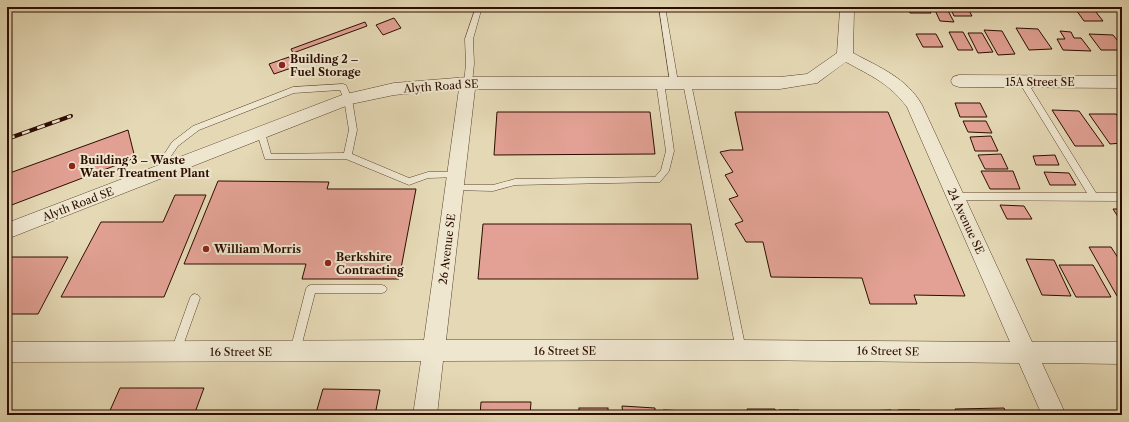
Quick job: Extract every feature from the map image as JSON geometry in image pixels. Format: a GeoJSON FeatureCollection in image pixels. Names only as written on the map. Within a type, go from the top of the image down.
{"type":"FeatureCollection","features":[{"type":"Feature","properties":{"kind":"street"},"geometry":{"type":"LineString","coordinates":[[845,54],[847,10],[849,7]]}},
{"type":"Feature","properties":{"kind":"street","name":"Alyth Road SE"},"geometry":{"type":"LineString","coordinates":[[7,231],[348,99],[394,89],[468,83],[780,83],[811,79],[845,54]]}},
{"type":"Feature","properties":{"kind":"street","name":"24 Avenue SE"},"geometry":{"type":"LineString","coordinates":[[845,54],[890,79],[903,90],[914,105],[1054,415]]}},
{"type":"Feature","properties":{"kind":"street","name":"15A Street SE"},"geometry":{"type":"LineString","coordinates":[[959,81],[1122,82]]}},
{"type":"Feature","properties":{"kind":"street","name":"26 Avenue SE"},"geometry":{"type":"LineString","coordinates":[[425,415],[468,83]]}},
{"type":"Feature","properties":{"kind":"street","name":"16 Street SE"},"geometry":{"type":"LineString","coordinates":[[7,352],[741,350],[1122,353]]}},
{"type":"Feature","properties":{"kind":"lane"},"geometry":{"type":"LineString","coordinates":[[468,83],[470,64],[469,39],[479,7]]}},
{"type":"Feature","properties":{"kind":"lane"},"geometry":{"type":"LineString","coordinates":[[662,7],[674,82],[741,350]]}},
{"type":"Feature","properties":{"kind":"lane"},"geometry":{"type":"LineString","coordinates":[[261,133],[268,157],[347,156],[409,182],[428,175],[493,188],[515,182],[657,180],[666,171],[670,151],[674,82]]}},
{"type":"Feature","properties":{"kind":"lane"},"geometry":{"type":"LineString","coordinates":[[1023,82],[1094,197]]}},
{"type":"Feature","properties":{"kind":"lane"},"geometry":{"type":"LineString","coordinates":[[170,168],[166,156],[176,144],[196,128],[293,90],[343,87],[348,99],[353,130],[347,156]]}},
{"type":"Feature","properties":{"kind":"lane"},"geometry":{"type":"LineString","coordinates":[[955,197],[1122,197]]}},
{"type":"Feature","properties":{"kind":"lane"},"geometry":{"type":"LineString","coordinates":[[295,351],[311,289],[382,289]]}},
{"type":"Feature","properties":{"kind":"lane"},"geometry":{"type":"LineString","coordinates":[[176,352],[195,298]]}},
{"type":"Feature","properties":{"kind":"building"},"geometry":{"type":"Polygon","coordinates":[[[907,7],[927,7],[931,13],[910,13],[907,7]]]}},
{"type":"Feature","properties":{"kind":"building"},"geometry":{"type":"Polygon","coordinates":[[[950,7],[967,7],[972,16],[954,16],[950,7]]]}},
{"type":"Feature","properties":{"kind":"building"},"geometry":{"type":"Polygon","coordinates":[[[1074,7],[1092,7],[1103,21],[1084,21],[1074,7]]]}},
{"type":"Feature","properties":{"kind":"building"},"geometry":{"type":"Polygon","coordinates":[[[934,8],[947,9],[954,22],[940,21],[934,8]]]}},
{"type":"Feature","properties":{"kind":"building"},"geometry":{"type":"Polygon","coordinates":[[[394,18],[401,28],[383,35],[376,25],[394,18]]]}},
{"type":"Feature","properties":{"kind":"building"},"geometry":{"type":"Polygon","coordinates":[[[365,22],[367,26],[293,53],[291,49],[365,22]]]}},
{"type":"Feature","properties":{"kind":"building"},"geometry":{"type":"Polygon","coordinates":[[[1016,28],[1038,29],[1052,49],[1029,50],[1016,28]]]}},
{"type":"Feature","properties":{"kind":"building"},"geometry":{"type":"Polygon","coordinates":[[[984,30],[1002,31],[1015,54],[998,55],[984,30]]]}},
{"type":"Feature","properties":{"kind":"building"},"geometry":{"type":"Polygon","coordinates":[[[1060,31],[1071,32],[1074,38],[1081,38],[1091,51],[1063,50],[1057,39],[1065,39],[1060,31]]]}},
{"type":"Feature","properties":{"kind":"building"},"geometry":{"type":"Polygon","coordinates":[[[949,32],[963,32],[973,50],[958,50],[949,32]]]}},
{"type":"Feature","properties":{"kind":"building"},"geometry":{"type":"Polygon","coordinates":[[[968,33],[982,33],[993,52],[978,53],[968,33]]]}},
{"type":"Feature","properties":{"kind":"building"},"geometry":{"type":"Polygon","coordinates":[[[916,34],[936,34],[943,47],[923,47],[916,34]]]}},
{"type":"Feature","properties":{"kind":"building"},"geometry":{"type":"Polygon","coordinates":[[[1089,34],[1113,35],[1122,46],[1122,50],[1101,50],[1089,34]]]}},
{"type":"Feature","properties":{"kind":"building","name":"Building 2 – Fuel Storage"},"geometry":{"type":"Polygon","coordinates":[[[289,57],[294,67],[274,74],[269,64],[289,57]]]}},
{"type":"Feature","properties":{"kind":"building"},"geometry":{"type":"Polygon","coordinates":[[[955,103],[980,103],[987,117],[960,117],[955,103]]]}},
{"type":"Feature","properties":{"kind":"building"},"geometry":{"type":"Polygon","coordinates":[[[1052,110],[1079,111],[1104,146],[1075,146],[1052,110]]]}},
{"type":"Feature","properties":{"kind":"building"},"geometry":{"type":"Polygon","coordinates":[[[497,112],[650,112],[655,154],[494,155],[497,112]]]}},
{"type":"Feature","properties":{"kind":"building"},"geometry":{"type":"Polygon","coordinates":[[[735,112],[888,112],[965,296],[914,295],[917,304],[870,304],[862,278],[771,277],[763,242],[746,242],[735,224],[743,221],[729,199],[738,196],[725,175],[733,172],[720,152],[743,150],[735,112]]]}},
{"type":"Feature","properties":{"kind":"building"},"geometry":{"type":"Polygon","coordinates":[[[1089,114],[1116,114],[1122,122],[1122,143],[1110,144],[1089,114]]]}},
{"type":"Feature","properties":{"kind":"building"},"geometry":{"type":"Polygon","coordinates":[[[963,121],[986,121],[992,133],[968,132],[963,121]]]}},
{"type":"Feature","properties":{"kind":"building","name":"Building 3 – Waste Water Treatment Plant"},"geometry":{"type":"Polygon","coordinates":[[[128,130],[135,158],[9,206],[7,174],[128,130]]]}},
{"type":"Feature","properties":{"kind":"building"},"geometry":{"type":"Polygon","coordinates":[[[991,136],[998,151],[975,151],[970,137],[991,136]]]}},
{"type":"Feature","properties":{"kind":"building"},"geometry":{"type":"Polygon","coordinates":[[[1001,154],[1008,169],[985,169],[978,155],[1001,154]]]}},
{"type":"Feature","properties":{"kind":"building"},"geometry":{"type":"Polygon","coordinates":[[[1055,155],[1059,165],[1036,165],[1033,156],[1055,155]]]}},
{"type":"Feature","properties":{"kind":"building"},"geometry":{"type":"Polygon","coordinates":[[[981,171],[1013,171],[1020,189],[990,189],[981,171]]]}},
{"type":"Feature","properties":{"kind":"building"},"geometry":{"type":"Polygon","coordinates":[[[1044,172],[1069,173],[1076,185],[1050,185],[1044,172]]]}},
{"type":"Feature","properties":{"kind":"building"},"geometry":{"type":"Polygon","coordinates":[[[218,181],[329,182],[327,189],[416,189],[399,279],[302,279],[306,264],[184,264],[218,181]]]}},
{"type":"Feature","properties":{"kind":"building"},"geometry":{"type":"Polygon","coordinates":[[[175,195],[206,195],[164,297],[61,297],[101,222],[163,222],[175,195]]]}},
{"type":"Feature","properties":{"kind":"building"},"geometry":{"type":"Polygon","coordinates":[[[1000,205],[1024,206],[1032,219],[1007,219],[1000,205]]]}},
{"type":"Feature","properties":{"kind":"building"},"geometry":{"type":"Polygon","coordinates":[[[1113,209],[1122,209],[1122,223],[1113,209]]]}},
{"type":"Feature","properties":{"kind":"building"},"geometry":{"type":"Polygon","coordinates":[[[483,224],[691,224],[698,279],[478,279],[483,224]]]}},
{"type":"Feature","properties":{"kind":"building"},"geometry":{"type":"Polygon","coordinates":[[[1089,247],[1111,247],[1122,264],[1122,296],[1117,296],[1089,247]]]}},
{"type":"Feature","properties":{"kind":"building"},"geometry":{"type":"Polygon","coordinates":[[[7,257],[68,257],[38,314],[7,314],[7,257]]]}},
{"type":"Feature","properties":{"kind":"building"},"geometry":{"type":"Polygon","coordinates":[[[1026,259],[1054,260],[1071,296],[1042,295],[1026,259]]]}},
{"type":"Feature","properties":{"kind":"building"},"geometry":{"type":"Polygon","coordinates":[[[1059,265],[1093,265],[1111,297],[1076,297],[1059,265]]]}},
{"type":"Feature","properties":{"kind":"building"},"geometry":{"type":"Polygon","coordinates":[[[120,388],[204,388],[194,415],[108,415],[120,388]]]}},
{"type":"Feature","properties":{"kind":"building"},"geometry":{"type":"Polygon","coordinates":[[[323,389],[380,390],[375,415],[316,413],[323,389]]]}},
{"type":"Feature","properties":{"kind":"building"},"geometry":{"type":"Polygon","coordinates":[[[481,402],[531,402],[530,415],[480,415],[481,402]]]}},
{"type":"Feature","properties":{"kind":"building"},"geometry":{"type":"Polygon","coordinates":[[[622,406],[655,408],[655,415],[623,415],[622,406]]]}},
{"type":"Feature","properties":{"kind":"building"},"geometry":{"type":"Polygon","coordinates":[[[579,408],[608,408],[608,415],[579,415],[579,408]]]}},
{"type":"Feature","properties":{"kind":"building"},"geometry":{"type":"Polygon","coordinates":[[[1004,408],[1007,415],[957,415],[955,409],[1004,408]]]}},
{"type":"Feature","properties":{"kind":"building"},"geometry":{"type":"Polygon","coordinates":[[[747,409],[775,409],[776,415],[748,415],[747,409]]]}},
{"type":"Feature","properties":{"kind":"building"},"geometry":{"type":"Polygon","coordinates":[[[663,410],[688,411],[688,415],[663,415],[663,410]]]}},
{"type":"Feature","properties":{"kind":"building"},"geometry":{"type":"Polygon","coordinates":[[[779,410],[799,410],[800,415],[780,415],[779,410]]]}},
{"type":"Feature","properties":{"kind":"building"},"geometry":{"type":"Polygon","coordinates":[[[891,410],[892,415],[867,415],[866,411],[891,410]]]}},
{"type":"Feature","properties":{"kind":"building"},"geometry":{"type":"Polygon","coordinates":[[[898,410],[920,410],[922,415],[900,415],[898,410]]]}},
{"type":"Feature","properties":{"kind":"building"},"geometry":{"type":"Polygon","coordinates":[[[718,411],[743,412],[743,415],[719,415],[718,411]]]}},
{"type":"Feature","properties":{"kind":"building"},"geometry":{"type":"Polygon","coordinates":[[[807,412],[832,412],[833,415],[808,415],[807,412]]]}},
{"type":"Feature","properties":{"kind":"building"},"geometry":{"type":"Polygon","coordinates":[[[838,412],[862,412],[863,415],[838,415],[838,412]]]}},
{"type":"Feature","properties":{"kind":"railway"},"geometry":{"type":"LineString","coordinates":[[7,139],[71,116]]}},
{"type":"Feature","properties":{"kind":"place","name":"Building 2 – Fuel Storage"},"geometry":{"type":"Point","coordinates":[282,65]}},
{"type":"Feature","properties":{"kind":"place","name":"Building 3 – Waste Water Treatment Plant"},"geometry":{"type":"Point","coordinates":[72,166]}},
{"type":"Feature","properties":{"kind":"place","name":"William Morris"},"geometry":{"type":"Point","coordinates":[206,249]}},
{"type":"Feature","properties":{"kind":"place","name":"Berkshire Contracting"},"geometry":{"type":"Point","coordinates":[328,263]}}]}
